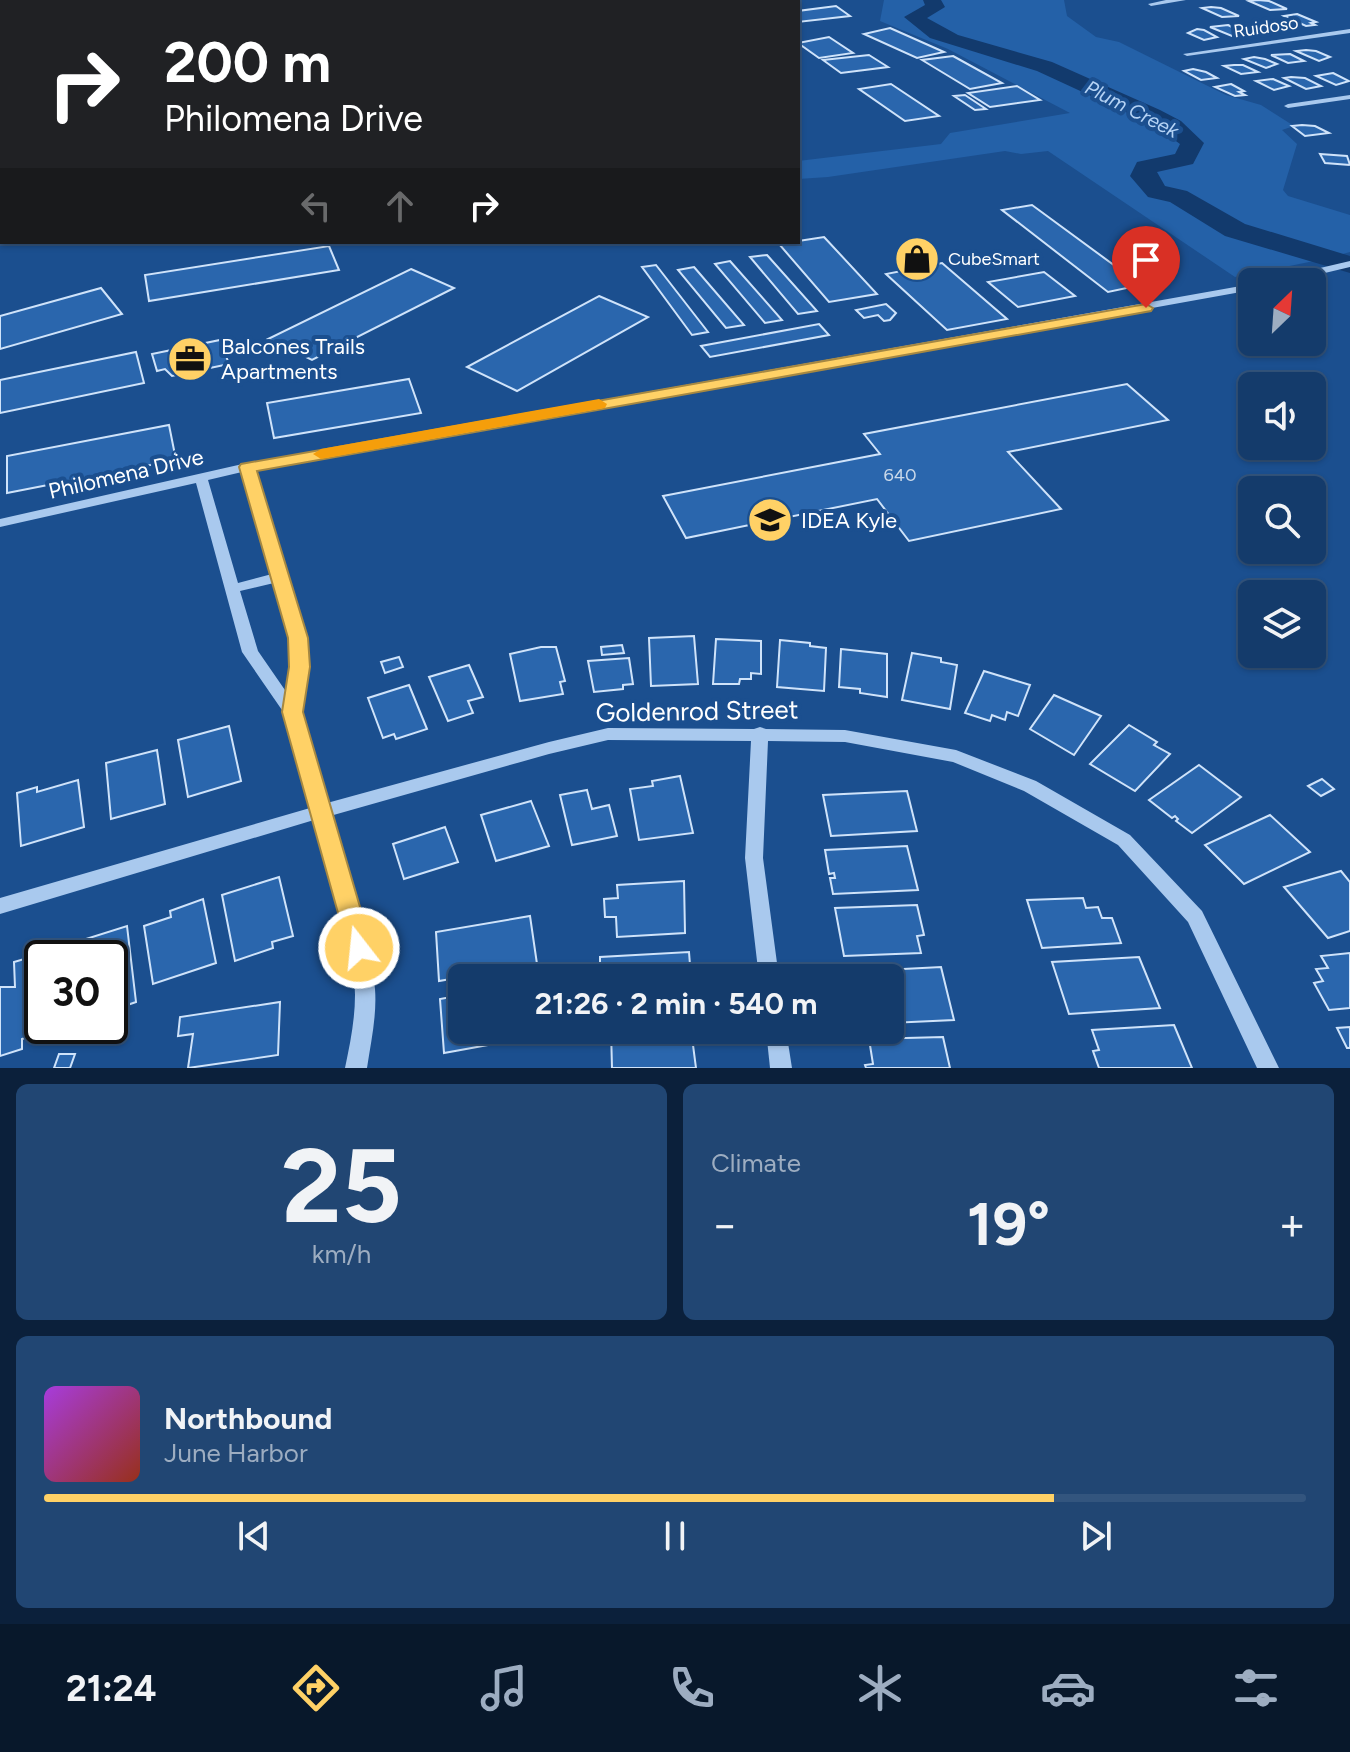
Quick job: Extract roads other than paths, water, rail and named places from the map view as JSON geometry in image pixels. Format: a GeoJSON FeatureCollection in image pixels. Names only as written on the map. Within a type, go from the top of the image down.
{"type":"FeatureCollection","features":[{"type":"Feature","properties":{"kind":"street"},"geometry":{"type":"LineString","coordinates":[[1151,4],[1183,0]]}},
{"type":"Feature","properties":{"kind":"street","name":"Ruidoso"},"geometry":{"type":"LineString","coordinates":[[1187,54],[1350,31]]}},
{"type":"Feature","properties":{"kind":"street"},"geometry":{"type":"LineString","coordinates":[[1288,106],[1350,97]]}},
{"type":"Feature","properties":{"kind":"street"},"geometry":{"type":"LineString","coordinates":[[1326,270],[1350,264]]}},
{"type":"Feature","properties":{"kind":"street","name":"Philomena Drive"},"geometry":{"type":"LineString","coordinates":[[0,523],[247,467],[1238,290]]}},
{"type":"Feature","properties":{"kind":"street"},"geometry":{"type":"LineString","coordinates":[[247,467],[298,638],[300,667],[292,712]]}},
{"type":"Feature","properties":{"kind":"street"},"geometry":{"type":"LineString","coordinates":[[201,478],[250,652],[292,712],[359,948],[365,991],[364,1021],[356,1068]]}},
{"type":"Feature","properties":{"kind":"street"},"geometry":{"type":"LineString","coordinates":[[231,589],[280,577]]}},
{"type":"Feature","properties":{"kind":"street"},"geometry":{"type":"LineString","coordinates":[[760,733],[754,858],[767,964]]}},
{"type":"Feature","properties":{"kind":"street","name":"Goldenrod Street"},"geometry":{"type":"LineString","coordinates":[[0,906],[319,812],[608,734],[845,736],[956,756],[1030,786],[1124,840],[1195,917],[1268,1068]]}},
{"type":"Feature","properties":{"kind":"street"},"geometry":{"type":"LineString","coordinates":[[778,1044],[781,1068]]}},
{"type":"Feature","properties":{"kind":"waterway","name":"Plum Creek"},"geometry":{"type":"LineString","coordinates":[[932,0],[935,7],[914,17],[937,33],[1044,67],[1152,115],[1183,134],[1192,143],[1184,159],[1146,167],[1143,176],[1157,192],[1178,196],[1235,230],[1350,265]]}},
{"type":"Feature","properties":{"kind":"place","name":"CubeSmart"},"geometry":{"type":"Point","coordinates":[917,259]}},
{"type":"Feature","properties":{"kind":"place","name":"Balcones Trails Apartments"},"geometry":{"type":"Point","coordinates":[190,359]}},
{"type":"Feature","properties":{"kind":"place","name":"IDEA Kyle"},"geometry":{"type":"Point","coordinates":[770,520]}}]}
